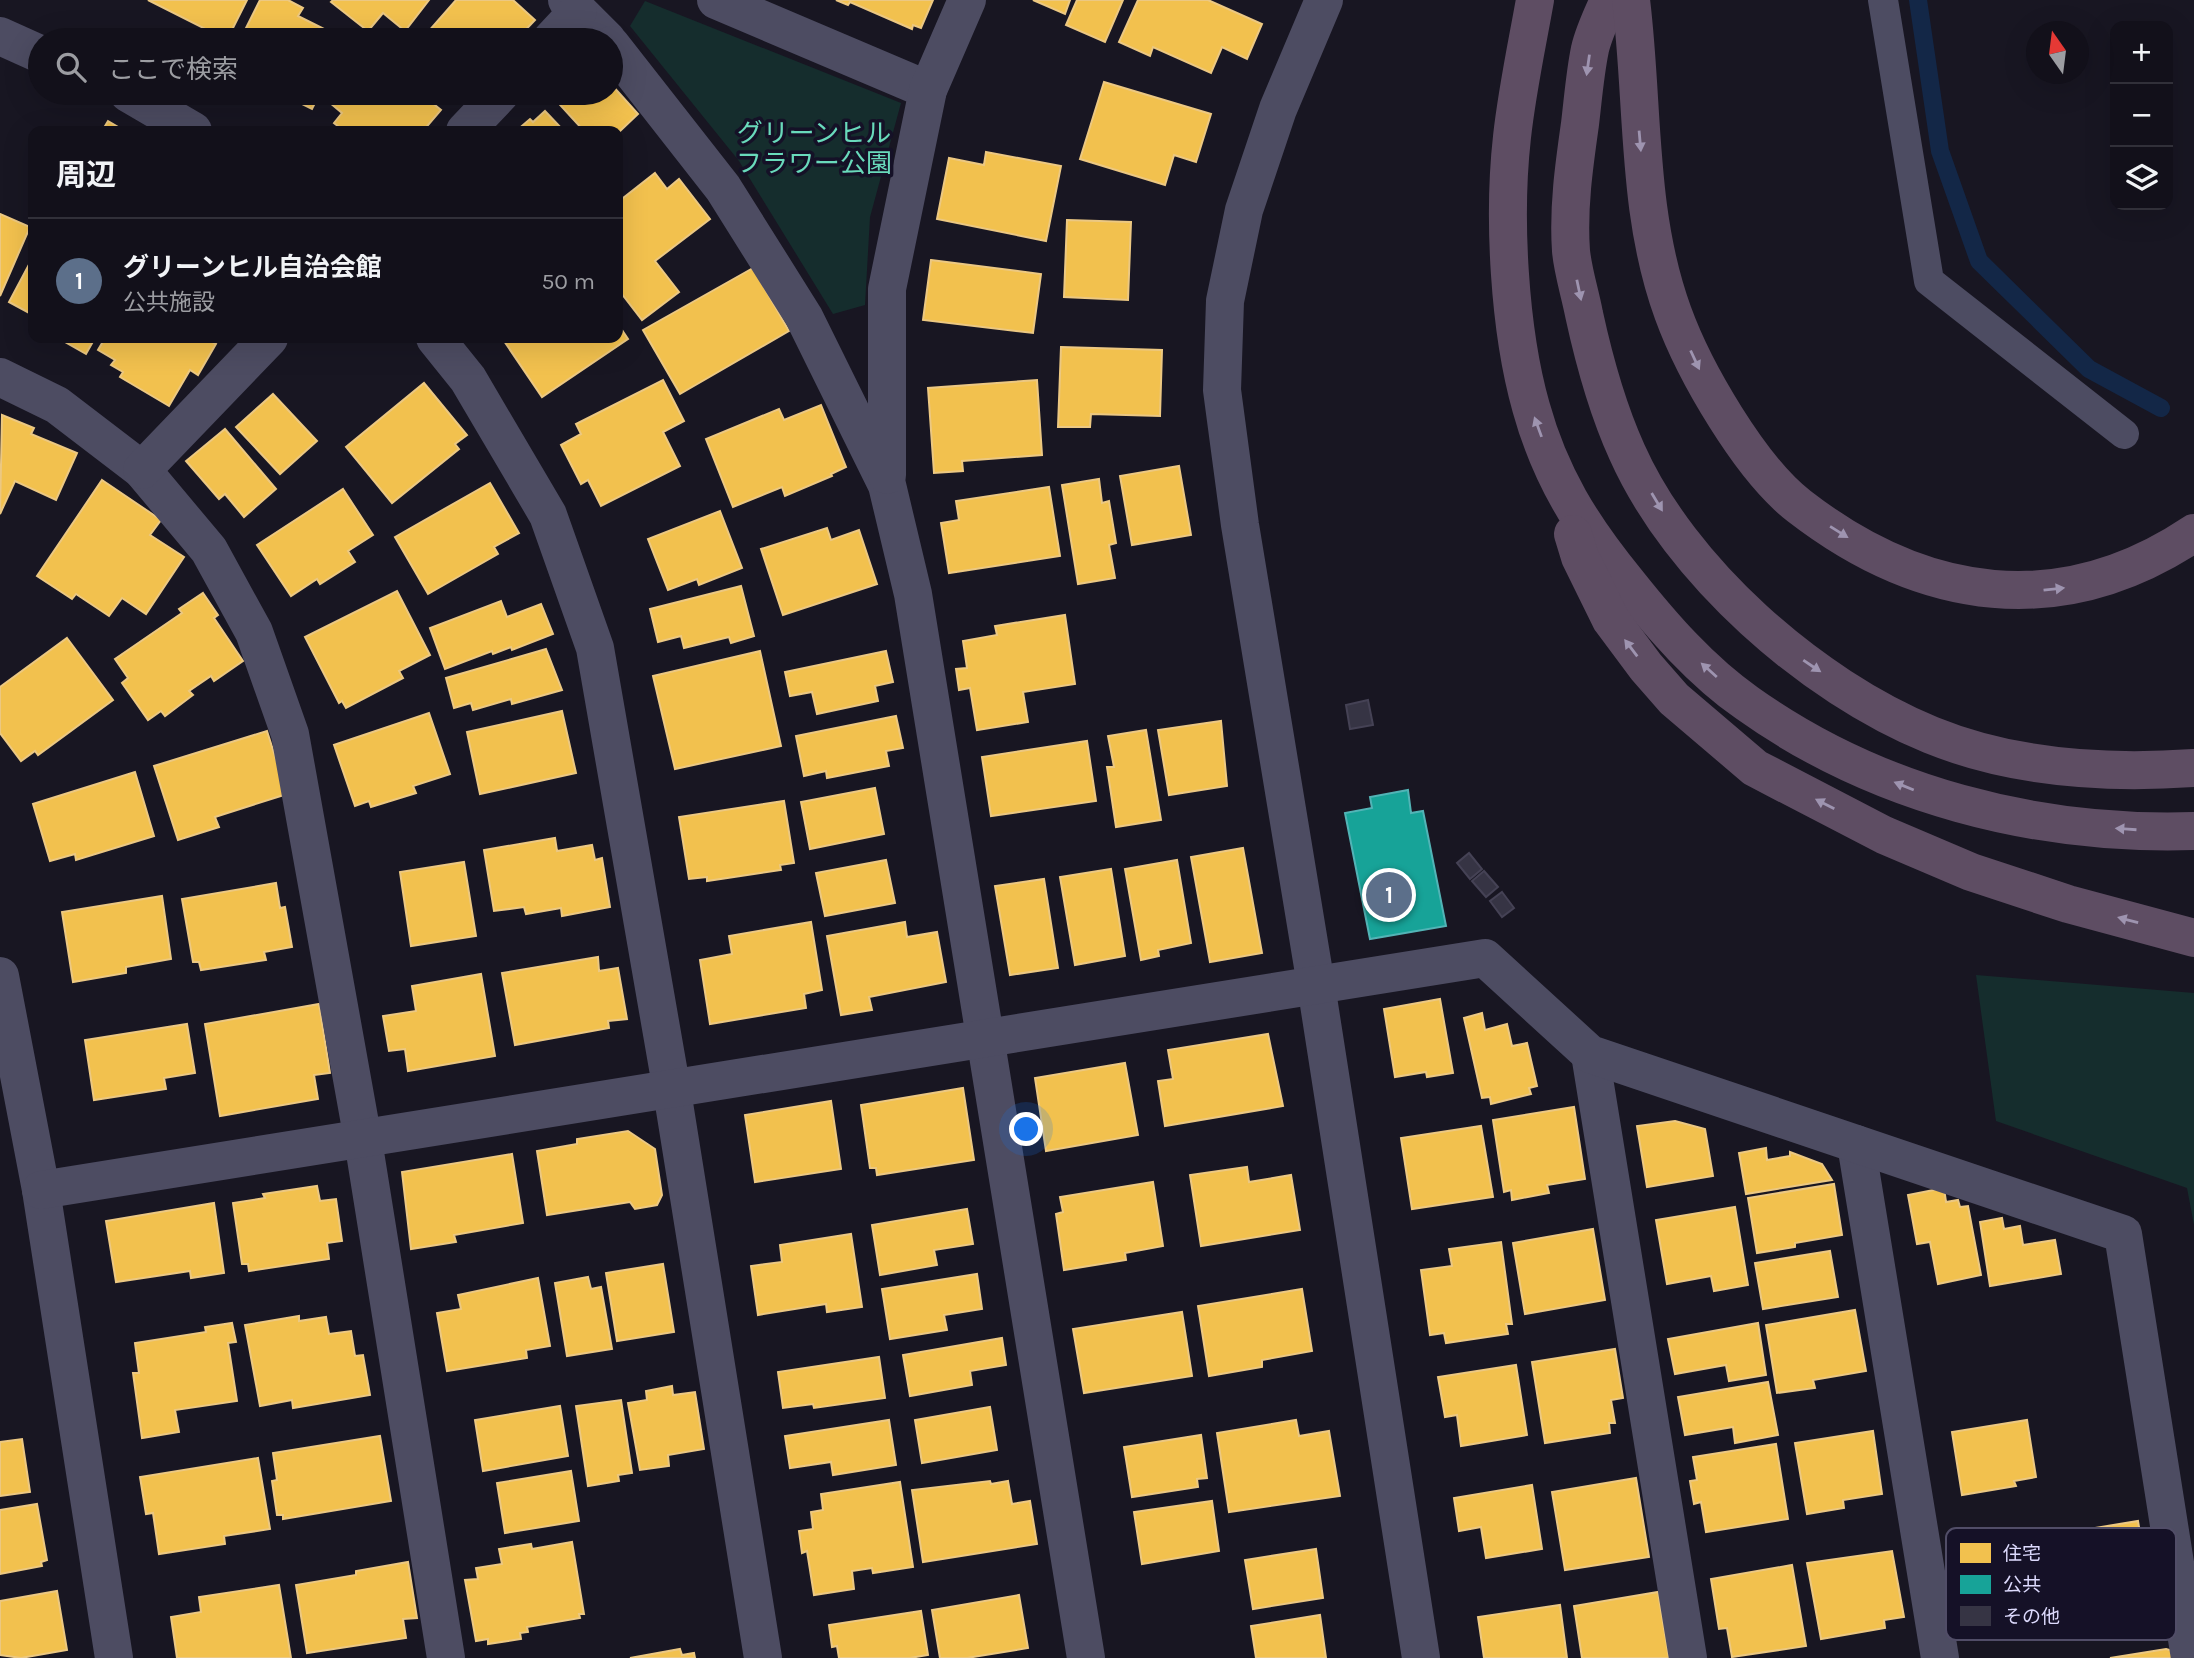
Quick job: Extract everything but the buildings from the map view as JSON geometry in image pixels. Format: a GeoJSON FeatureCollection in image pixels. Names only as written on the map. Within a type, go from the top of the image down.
{"type":"FeatureCollection","features":[{"type":"Feature","properties":{"kind":"highway"},"geometry":{"type":"LineString","coordinates":[[1535,0],[1512,138],[1509,213],[1518,349],[1531,408],[1558,483],[1580,557],[1611,620],[1674,699],[1755,768],[1884,835],[1970,872],[2068,905],[2194,938]]}},
{"type":"Feature","properties":{"kind":"highway"},"geometry":{"type":"LineString","coordinates":[[1609,0],[1591,47],[1571,194],[1571,253],[1592,354],[1627,453],[1672,528],[1727,597],[1802,659],[1873,707],[1932,736],[1991,754],[2066,766],[2142,772],[2194,768]]}},
{"type":"Feature","properties":{"kind":"highway"},"geometry":{"type":"LineString","coordinates":[[1631,0],[1637,51],[1639,141],[1651,230],[1673,313],[1712,396],[1749,452],[1797,505],[1890,561],[1943,580],[2002,591],[2056,590],[2108,577],[2160,555],[2194,533]]}},
{"type":"Feature","properties":{"kind":"highway"},"geometry":{"type":"LineString","coordinates":[[1558,483],[1600,548],[1684,648],[1745,702],[1807,740],[1866,770],[1935,798],[2006,815],[2080,826],[2159,832],[2194,831]]}},
{"type":"Feature","properties":{"kind":"street"},"geometry":{"type":"LineString","coordinates":[[716,0],[928,90]]}},
{"type":"Feature","properties":{"kind":"street"},"geometry":{"type":"LineString","coordinates":[[887,485],[887,289],[928,90],[967,0]]}},
{"type":"Feature","properties":{"kind":"street"},"geometry":{"type":"LineString","coordinates":[[1324,0],[1278,110],[1244,210],[1225,302],[1222,390],[1240,524],[1316,985],[1421,1658]]}},
{"type":"Feature","properties":{"kind":"street"},"geometry":{"type":"LineString","coordinates":[[559,28],[573,5],[595,28]]}},
{"type":"Feature","properties":{"kind":"street"},"geometry":{"type":"LineString","coordinates":[[0,36],[28,49]]}},
{"type":"Feature","properties":{"kind":"street"},"geometry":{"type":"LineString","coordinates":[[623,60],[723,188],[804,317],[887,485],[913,594],[983,1040],[1086,1658]]}},
{"type":"Feature","properties":{"kind":"street"},"geometry":{"type":"LineString","coordinates":[[149,105],[184,126]]}},
{"type":"Feature","properties":{"kind":"street"},"geometry":{"type":"LineString","coordinates":[[470,126],[490,105]]}},
{"type":"Feature","properties":{"kind":"street"},"geometry":{"type":"LineString","coordinates":[[142,470],[264,343]]}},
{"type":"Feature","properties":{"kind":"street"},"geometry":{"type":"LineString","coordinates":[[439,343],[468,379],[548,515],[595,648],[672,1091],[763,1658]]}},
{"type":"Feature","properties":{"kind":"street"},"geometry":{"type":"LineString","coordinates":[[0,377],[57,405],[142,470],[209,550],[254,632],[290,734],[363,1140],[446,1658]]}},
{"type":"Feature","properties":{"kind":"street"},"geometry":{"type":"LineString","coordinates":[[41,1190],[672,1091],[1485,958],[1590,1054],[2123,1234],[2169,1528]]}},
{"type":"Feature","properties":{"kind":"street"},"geometry":{"type":"LineString","coordinates":[[0,975],[41,1190],[114,1658]]}},
{"type":"Feature","properties":{"kind":"street"},"geometry":{"type":"LineString","coordinates":[[1590,1054],[1688,1658]]}},
{"type":"Feature","properties":{"kind":"street"},"geometry":{"type":"LineString","coordinates":[[1856,1144],[1940,1658]]}},
{"type":"Feature","properties":{"kind":"street"},"geometry":{"type":"LineString","coordinates":[[2176,1569],[2190,1658]]}},
{"type":"Feature","properties":{"kind":"lane"},"geometry":{"type":"LineString","coordinates":[[1884,0],[1930,281],[2124,434]]}},
{"type":"Feature","properties":{"kind":"green space","name":"グリーンヒル フラワー公園"},"geometry":{"type":"Polygon","coordinates":[[[645,1],[901,103],[870,217],[865,305],[833,314],[739,161],[630,26],[645,1]]]}},
{"type":"Feature","properties":{"kind":"green space"},"geometry":{"type":"Polygon","coordinates":[[[1976,975],[2194,993],[2194,1225],[2187,1188],[1996,1121],[1976,975]]]}},
{"type":"Feature","properties":{"kind":"waterway"},"geometry":{"type":"LineString","coordinates":[[1918,0],[1940,151],[1979,261],[2089,369],[2161,408]]}},
{"type":"Feature","properties":{"kind":"place","name":"グリーンヒル自治会館"},"geometry":{"type":"Point","coordinates":[1389,895]}}]}
